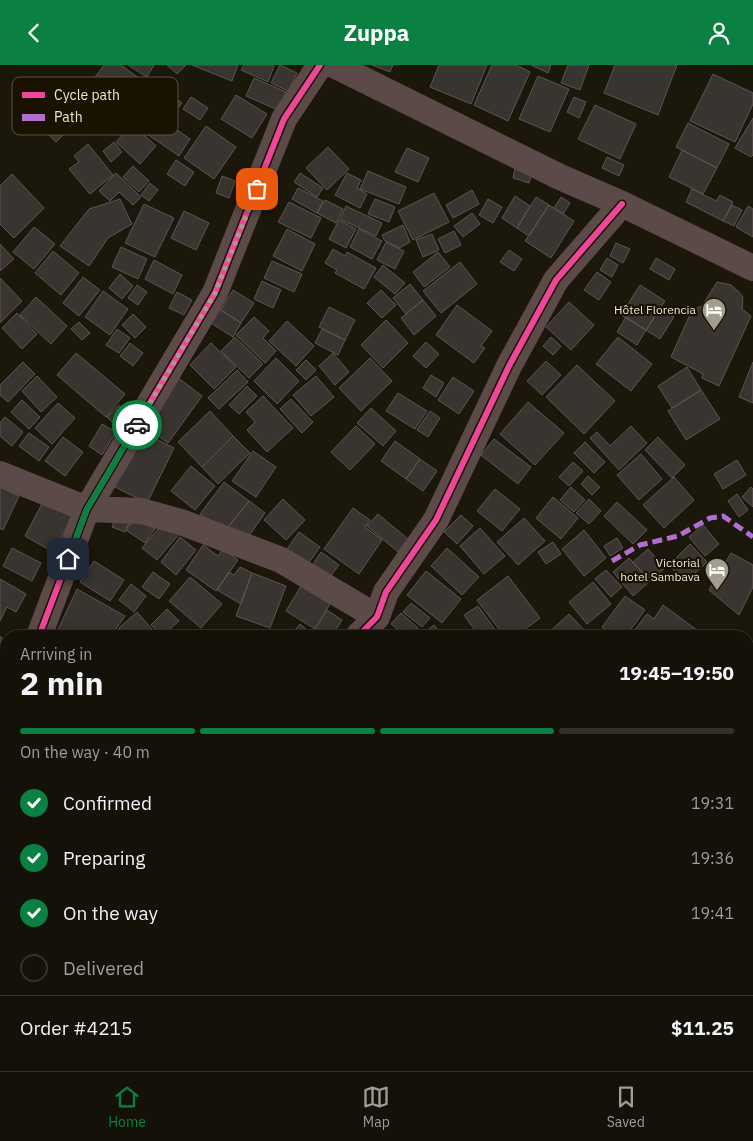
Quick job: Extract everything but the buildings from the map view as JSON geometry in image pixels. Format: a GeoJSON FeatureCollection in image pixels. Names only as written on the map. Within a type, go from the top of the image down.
{"type":"FeatureCollection","features":[{"type":"Feature","properties":{"kind":"street"},"geometry":{"type":"LineString","coordinates":[[41,630],[87,509],[215,293],[284,119],[320,65]]}},
{"type":"Feature","properties":{"kind":"street"},"geometry":{"type":"LineString","coordinates":[[334,65],[560,177],[622,203],[753,269]]}},
{"type":"Feature","properties":{"kind":"street"},"geometry":{"type":"LineString","coordinates":[[364,630],[377,617],[386,592],[436,520],[509,366],[556,279],[622,203]]}},
{"type":"Feature","properties":{"kind":"street"},"geometry":{"type":"LineString","coordinates":[[0,473],[87,509],[141,511],[181,521],[281,560],[377,617]]}},
{"type":"Feature","properties":{"kind":"marked path"},"geometry":{"type":"LineString","coordinates":[[612,561],[640,545],[678,536],[710,518],[723,516],[753,537]]}},
{"type":"Feature","properties":{"kind":"cycle path"},"geometry":{"type":"LineString","coordinates":[[41,630],[87,509],[215,293],[284,119],[320,65]]}},
{"type":"Feature","properties":{"kind":"cycle path"},"geometry":{"type":"LineString","coordinates":[[364,630],[377,617],[386,592],[436,520],[509,366],[556,280],[622,204]]}},
{"type":"Feature","properties":{"kind":"way so far"},"geometry":{"type":"LineString","coordinates":[[137,425],[215,293],[257,189]]}},
{"type":"Feature","properties":{"kind":"place","name":"Hôtel Florencia"},"geometry":{"type":"Point","coordinates":[714,331]}},
{"type":"Feature","properties":{"kind":"place","name":"Victorial hotel Sambava"},"geometry":{"type":"Point","coordinates":[717,591]}},
{"type":"Feature","properties":{"kind":"route"},"geometry":{"type":"LineString","coordinates":[[68,559],[87,509],[137,425]]}}]}
